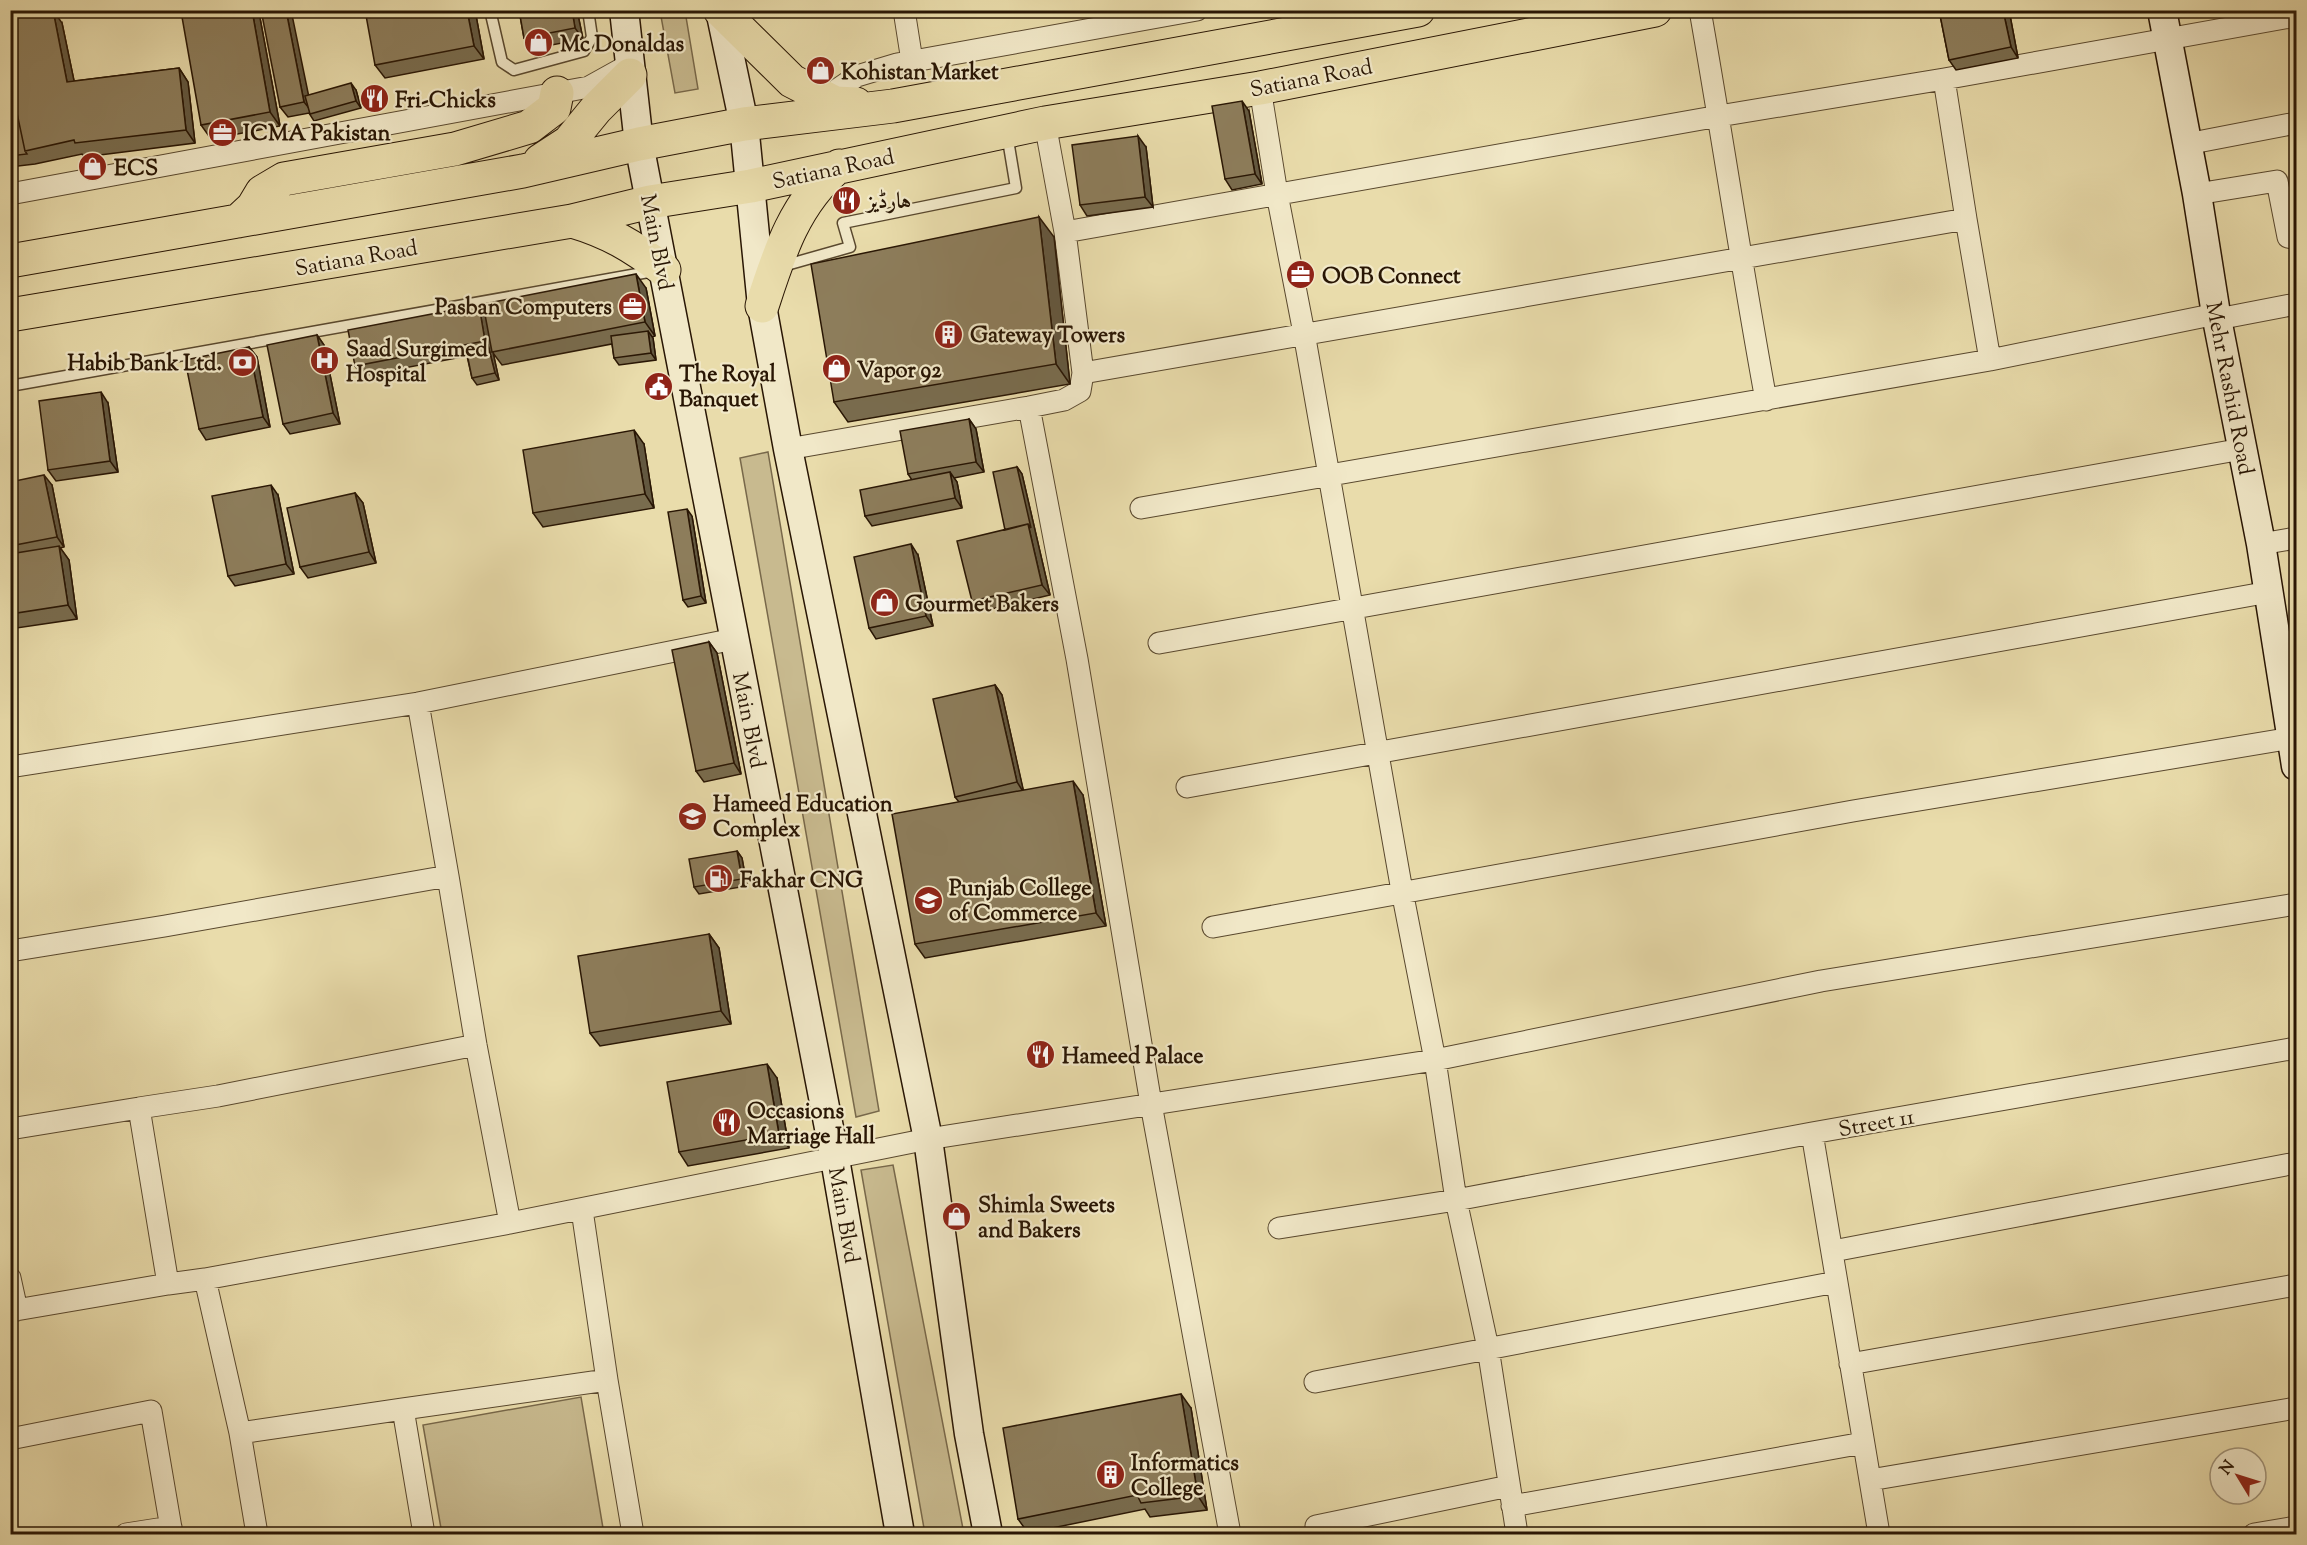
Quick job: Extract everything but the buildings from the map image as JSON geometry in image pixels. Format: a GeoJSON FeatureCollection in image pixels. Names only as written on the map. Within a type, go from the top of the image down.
{"type":"FeatureCollection","features":[{"type":"Feature","properties":{"kind":"main road","name":"Main Blvd"},"geometry":{"type":"LineString","coordinates":[[624,10],[639,144],[835,1159],[900,1534]]}},
{"type":"Feature","properties":{"kind":"main road"},"geometry":{"type":"LineString","coordinates":[[720,10],[792,81],[835,103],[893,106]]}},
{"type":"Feature","properties":{"kind":"main road"},"geometry":{"type":"LineString","coordinates":[[720,10],[744,124],[762,306],[788,448],[928,1139],[969,1434],[988,1534]]}},
{"type":"Feature","properties":{"kind":"main road","name":"Satiana Road"},"geometry":{"type":"LineString","coordinates":[[10,261],[523,171],[639,144],[744,124],[893,106],[1418,10]]}},
{"type":"Feature","properties":{"kind":"main road","name":"Satiana Road"},"geometry":{"type":"LineString","coordinates":[[10,315],[572,221],[650,202],[751,186],[839,165],[1045,123],[1260,88],[1655,10]]}},
{"type":"Feature","properties":{"kind":"main road","name":"Mehr Rashid Road"},"geometry":{"type":"LineString","coordinates":[[2162,10],[2197,195],[2217,317],[2269,592],[2291,695],[2292,738],[2296,766]]}},
{"type":"Feature","properties":{"kind":"main road"},"geometry":{"type":"LineString","coordinates":[[523,171],[569,142],[630,70]]}},
{"type":"Feature","properties":{"kind":"main road"},"geometry":{"type":"LineString","coordinates":[[238,221],[253,207],[262,192],[284,179],[454,149],[529,127],[554,108],[557,93]]}},
{"type":"Feature","properties":{"kind":"main road"},"geometry":{"type":"LineString","coordinates":[[762,306],[781,246],[802,207],[839,165]]}},
{"type":"Feature","properties":{"kind":"main road"},"geometry":{"type":"LineString","coordinates":[[572,221],[601,230],[632,245],[664,270]]}},
{"type":"Feature","properties":{"kind":"street"},"geometry":{"type":"LineString","coordinates":[[904,10],[912,61]]}},
{"type":"Feature","properties":{"kind":"street"},"geometry":{"type":"LineString","coordinates":[[825,98],[857,76],[897,64],[1197,10]]}},
{"type":"Feature","properties":{"kind":"street"},"geometry":{"type":"LineString","coordinates":[[1700,10],[1719,116],[1740,260],[1766,400]]}},
{"type":"Feature","properties":{"kind":"street"},"geometry":{"type":"LineString","coordinates":[[1065,232],[2296,16]]}},
{"type":"Feature","properties":{"kind":"street"},"geometry":{"type":"LineString","coordinates":[[10,194],[589,87],[630,70]]}},
{"type":"Feature","properties":{"kind":"street"},"geometry":{"type":"LineString","coordinates":[[1944,79],[1990,360]]}},
{"type":"Feature","properties":{"kind":"street"},"geometry":{"type":"LineString","coordinates":[[1260,88],[1401,891],[1435,1060],[1456,1200],[1488,1348],[1517,1534]]}},
{"type":"Feature","properties":{"kind":"street"},"geometry":{"type":"LineString","coordinates":[[788,448],[1029,407],[1064,400],[1080,391],[1083,373],[1065,232],[1045,123]]}},
{"type":"Feature","properties":{"kind":"street"},"geometry":{"type":"LineString","coordinates":[[2187,144],[2296,123]]}},
{"type":"Feature","properties":{"kind":"street"},"geometry":{"type":"LineString","coordinates":[[2197,195],[2277,181],[2288,237],[2296,239]]}},
{"type":"Feature","properties":{"kind":"street"},"geometry":{"type":"LineString","coordinates":[[1083,373],[1966,219]]}},
{"type":"Feature","properties":{"kind":"street"},"geometry":{"type":"LineString","coordinates":[[1141,508],[1766,400],[2296,304]]}},
{"type":"Feature","properties":{"kind":"street"},"geometry":{"type":"LineString","coordinates":[[1029,407],[1102,800],[1151,1104],[1206,1393],[1230,1534]]}},
{"type":"Feature","properties":{"kind":"street"},"geometry":{"type":"LineString","coordinates":[[1159,643],[2242,449]]}},
{"type":"Feature","properties":{"kind":"street"},"geometry":{"type":"LineString","coordinates":[[2261,544],[2296,538]]}},
{"type":"Feature","properties":{"kind":"street"},"geometry":{"type":"LineString","coordinates":[[1187,787],[2269,592]]}},
{"type":"Feature","properties":{"kind":"street"},"geometry":{"type":"LineString","coordinates":[[10,767],[418,703],[734,639]]}},
{"type":"Feature","properties":{"kind":"street"},"geometry":{"type":"LineString","coordinates":[[418,703],[476,1045],[510,1223]]}},
{"type":"Feature","properties":{"kind":"street"},"geometry":{"type":"LineString","coordinates":[[1213,927],[1401,891],[1842,813],[2292,738]]}},
{"type":"Feature","properties":{"kind":"street"},"geometry":{"type":"LineString","coordinates":[[10,951],[448,876]]}},
{"type":"Feature","properties":{"kind":"street"},"geometry":{"type":"LineString","coordinates":[[10,1278],[14,1311],[205,1279],[582,1210],[928,1139],[1435,1060],[1821,981],[2296,904]]}},
{"type":"Feature","properties":{"kind":"street"},"geometry":{"type":"LineString","coordinates":[[10,1129],[218,1096],[476,1045]]}},
{"type":"Feature","properties":{"kind":"street","name":"Street 11"},"geometry":{"type":"LineString","coordinates":[[1279,1228],[1456,1200],[1812,1133],[2296,1048]]}},
{"type":"Feature","properties":{"kind":"street"},"geometry":{"type":"LineString","coordinates":[[139,1108],[168,1284]]}},
{"type":"Feature","properties":{"kind":"street"},"geometry":{"type":"LineString","coordinates":[[1812,1133],[1879,1534]]}},
{"type":"Feature","properties":{"kind":"street"},"geometry":{"type":"LineString","coordinates":[[1833,1251],[2296,1163]]}},
{"type":"Feature","properties":{"kind":"street"},"geometry":{"type":"LineString","coordinates":[[582,1210],[633,1534]]}},
{"type":"Feature","properties":{"kind":"street"},"geometry":{"type":"LineString","coordinates":[[205,1279],[240,1433],[257,1534]]}},
{"type":"Feature","properties":{"kind":"street"},"geometry":{"type":"LineString","coordinates":[[1315,1382],[1836,1282]]}},
{"type":"Feature","properties":{"kind":"street"},"geometry":{"type":"LineString","coordinates":[[1850,1364],[2296,1286]]}},
{"type":"Feature","properties":{"kind":"street"},"geometry":{"type":"LineString","coordinates":[[240,1433],[607,1380]]}},
{"type":"Feature","properties":{"kind":"street"},"geometry":{"type":"LineString","coordinates":[[1870,1480],[2296,1408]]}},
{"type":"Feature","properties":{"kind":"street"},"geometry":{"type":"LineString","coordinates":[[403,1409],[424,1534]]}},
{"type":"Feature","properties":{"kind":"street"},"geometry":{"type":"LineString","coordinates":[[10,1439],[151,1411],[172,1531],[126,1534]]}},
{"type":"Feature","properties":{"kind":"street"},"geometry":{"type":"LineString","coordinates":[[1316,1526],[1863,1443]]}},
{"type":"Feature","properties":{"kind":"street"},"geometry":{"type":"LineString","coordinates":[[2254,1534],[2296,1527]]}},
{"type":"Feature","properties":{"kind":"lane"},"geometry":{"type":"LineString","coordinates":[[490,10],[502,63],[514,70],[584,51],[592,37],[588,10]]}},
{"type":"Feature","properties":{"kind":"lane"},"geometry":{"type":"LineString","coordinates":[[774,269],[850,247],[843,223],[1016,188],[1006,131]]}},
{"type":"Feature","properties":{"kind":"lane"},"geometry":{"type":"LineString","coordinates":[[10,386],[664,270]]}},
{"type":"Feature","properties":{"kind":"shaded area"},"geometry":{"type":"Polygon","coordinates":[[[660,11],[685,11],[698,89],[675,93],[660,11]]]}},
{"type":"Feature","properties":{"kind":"shaded area"},"geometry":{"type":"Polygon","coordinates":[[[768,452],[879,1111],[856,1117],[740,458],[768,452]]]}},
{"type":"Feature","properties":{"kind":"shaded area"},"geometry":{"type":"Polygon","coordinates":[[[893,1165],[964,1534],[925,1534],[861,1170],[893,1165]]]}},
{"type":"Feature","properties":{"kind":"shaded area"},"geometry":{"type":"Polygon","coordinates":[[[581,1397],[604,1534],[442,1534],[423,1425],[581,1397]]]}},
{"type":"Feature","properties":{"kind":"place","name":"Mc Donaldas"},"geometry":{"type":"Point","coordinates":[539,43]}},
{"type":"Feature","properties":{"kind":"place","name":"Kohistan Market"},"geometry":{"type":"Point","coordinates":[820,71]}},
{"type":"Feature","properties":{"kind":"place","name":"Fri-Chicks"},"geometry":{"type":"Point","coordinates":[374,99]}},
{"type":"Feature","properties":{"kind":"place","name":"ICMA Pakistan"},"geometry":{"type":"Point","coordinates":[222,132]}},
{"type":"Feature","properties":{"kind":"place","name":"ECS"},"geometry":{"type":"Point","coordinates":[93,167]}},
{"type":"Feature","properties":{"kind":"place","name":"ہارڈیز"},"geometry":{"type":"Point","coordinates":[846,200]}},
{"type":"Feature","properties":{"kind":"place","name":"OOB Connect"},"geometry":{"type":"Point","coordinates":[1301,275]}},
{"type":"Feature","properties":{"kind":"place","name":"Pasban Computers"},"geometry":{"type":"Point","coordinates":[633,306]}},
{"type":"Feature","properties":{"kind":"place","name":"Gateway Towers"},"geometry":{"type":"Point","coordinates":[949,334]}},
{"type":"Feature","properties":{"kind":"place","name":"Saad Surgimed Hospital"},"geometry":{"type":"Point","coordinates":[325,361]}},
{"type":"Feature","properties":{"kind":"place","name":"Habib Bank Ltd."},"geometry":{"type":"Point","coordinates":[243,362]}},
{"type":"Feature","properties":{"kind":"place","name":"Vapor 92"},"geometry":{"type":"Point","coordinates":[836,369]}},
{"type":"Feature","properties":{"kind":"place","name":"The Royal Banquet"},"geometry":{"type":"Point","coordinates":[658,386]}},
{"type":"Feature","properties":{"kind":"place","name":"Gourmet Bakers"},"geometry":{"type":"Point","coordinates":[884,603]}},
{"type":"Feature","properties":{"kind":"place","name":"Hameed Education Complex"},"geometry":{"type":"Point","coordinates":[692,816]}},
{"type":"Feature","properties":{"kind":"place","name":"Fakhar CNG"},"geometry":{"type":"Point","coordinates":[719,879]}},
{"type":"Feature","properties":{"kind":"place","name":"Punjab College of Commerce"},"geometry":{"type":"Point","coordinates":[928,900]}},
{"type":"Feature","properties":{"kind":"place","name":"Hameed Palace"},"geometry":{"type":"Point","coordinates":[1041,1055]}},
{"type":"Feature","properties":{"kind":"place","name":"Occasions Marriage Hall"},"geometry":{"type":"Point","coordinates":[726,1123]}},
{"type":"Feature","properties":{"kind":"place","name":"Shimla Sweets and Bakers"},"geometry":{"type":"Point","coordinates":[957,1217]}},
{"type":"Feature","properties":{"kind":"place","name":"Informatics College"},"geometry":{"type":"Point","coordinates":[1110,1475]}}]}
